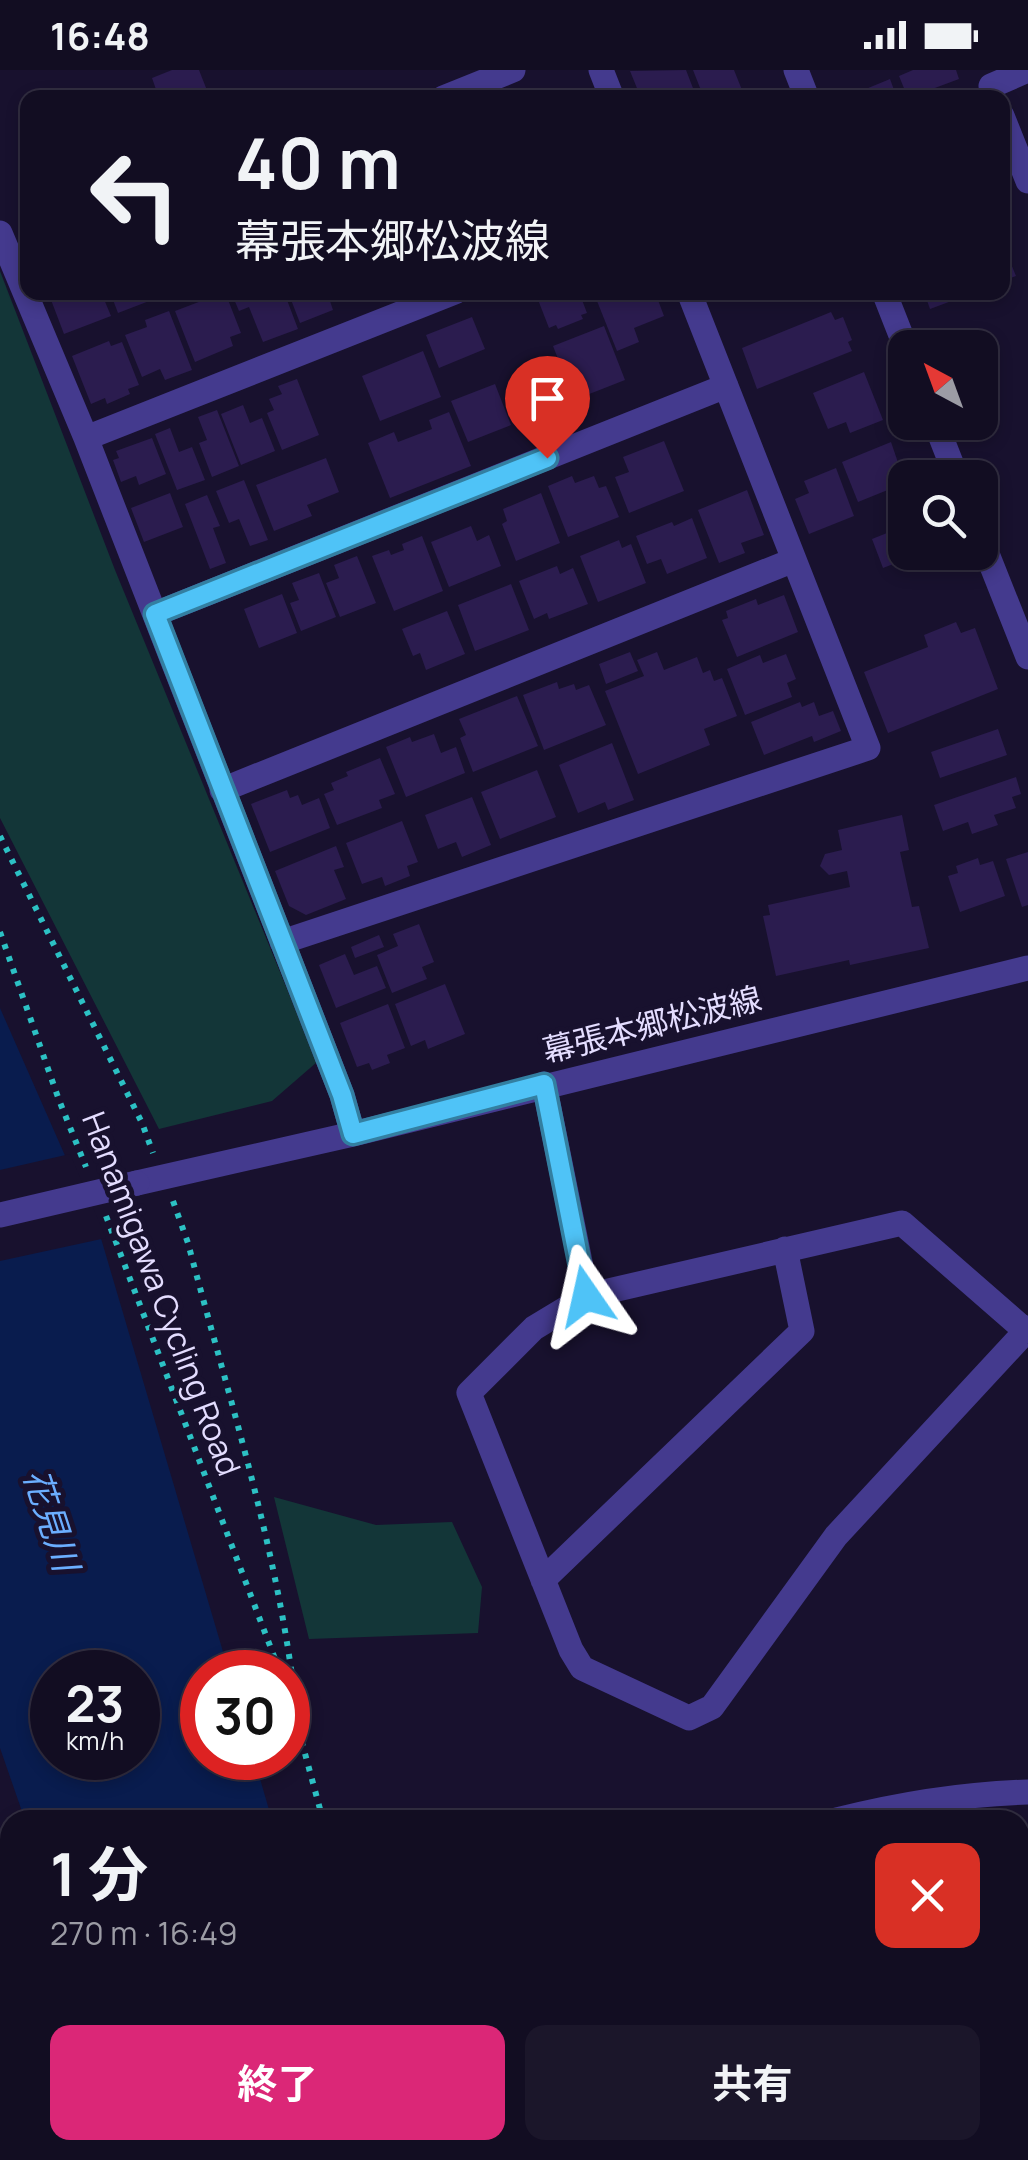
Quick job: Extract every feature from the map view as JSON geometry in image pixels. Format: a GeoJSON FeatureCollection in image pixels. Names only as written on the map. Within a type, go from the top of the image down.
{"type":"FeatureCollection","features":[{"type":"Feature","properties":{"kind":"street"},"geometry":{"type":"LineString","coordinates":[[463,90],[513,70]]}},
{"type":"Feature","properties":{"kind":"street"},"geometry":{"type":"LineString","coordinates":[[990,84],[1028,70]]}},
{"type":"Feature","properties":{"kind":"street"},"geometry":{"type":"LineString","coordinates":[[1010,136],[1028,181]]}},
{"type":"Feature","properties":{"kind":"street"},"geometry":{"type":"LineString","coordinates":[[0,233],[20,263]]}},
{"type":"Feature","properties":{"kind":"street"},"geometry":{"type":"LineString","coordinates":[[34,300],[342,1095],[353,1134]]}},
{"type":"Feature","properties":{"kind":"street"},"geometry":{"type":"LineString","coordinates":[[86,438],[435,300]]}},
{"type":"Feature","properties":{"kind":"street"},"geometry":{"type":"LineString","coordinates":[[282,942],[868,748],[691,300]]}},
{"type":"Feature","properties":{"kind":"street"},"geometry":{"type":"LineString","coordinates":[[887,300],[899,330]]}},
{"type":"Feature","properties":{"kind":"street"},"geometry":{"type":"LineString","coordinates":[[155,614],[726,386]]}},
{"type":"Feature","properties":{"kind":"street"},"geometry":{"type":"LineString","coordinates":[[222,790],[794,560]]}},
{"type":"Feature","properties":{"kind":"street"},"geometry":{"type":"LineString","coordinates":[[993,570],[1028,657]]}},
{"type":"Feature","properties":{"kind":"street","name":"幕張本郷松波線"},"geometry":{"type":"LineString","coordinates":[[0,1214],[353,1134],[1028,968]]}},
{"type":"Feature","properties":{"kind":"street"},"geometry":{"type":"LineString","coordinates":[[544,1084],[586,1296]]}},
{"type":"Feature","properties":{"kind":"street"},"geometry":{"type":"LineString","coordinates":[[902,1223],[1027,1329],[836,1536],[712,1707],[689,1718],[582,1668],[570,1650],[469,1393],[534,1328],[586,1296],[902,1223]]}},
{"type":"Feature","properties":{"kind":"street"},"geometry":{"type":"LineString","coordinates":[[543,1580],[802,1331],[784,1249]]}},
{"type":"Feature","properties":{"kind":"street"},"geometry":{"type":"LineString","coordinates":[[878,1810],[971,1794],[1028,1792]]}},
{"type":"Feature","properties":{"kind":"path"},"geometry":{"type":"LineString","coordinates":[[0,836],[154,1154]]}},
{"type":"Feature","properties":{"kind":"path","name":"Hanamigawa Cycling Road"},"geometry":{"type":"LineString","coordinates":[[0,932],[87,1170]]}},
{"type":"Feature","properties":{"kind":"path"},"geometry":{"type":"LineString","coordinates":[[173,1200],[188,1243],[275,1576],[289,1650]]}},
{"type":"Feature","properties":{"kind":"path","name":"Hanamigawa Cycling Road"},"geometry":{"type":"LineString","coordinates":[[102,1205],[272,1650]]}},
{"type":"Feature","properties":{"kind":"path"},"geometry":{"type":"LineString","coordinates":[[310,1768],[320,1810]]}},
{"type":"Feature","properties":{"kind":"green space"},"geometry":{"type":"Polygon","coordinates":[[[0,271],[115,570],[317,1062],[272,1101],[159,1129],[0,818],[0,271]]]}},
{"type":"Feature","properties":{"kind":"green space"},"geometry":{"type":"Polygon","coordinates":[[[274,1497],[376,1525],[452,1522],[482,1587],[478,1633],[309,1639],[274,1497]]]}},
{"type":"Feature","properties":{"kind":"water","name":"花見川"},"geometry":{"type":"Polygon","coordinates":[[[0,1008],[100,1235],[223,1650],[180,1650],[180,1780],[260,1780],[269,1810],[22,1810],[0,1748],[0,1008]]]}},
{"type":"Feature","properties":{"kind":"pier"},"geometry":{"type":"Polygon","coordinates":[[[70,1154],[106,1238],[0,1261],[0,1170],[70,1154]]]}},
{"type":"Feature","properties":{"kind":"building"},"geometry":{"type":"Polygon","coordinates":[[[172,70],[199,70],[207,90],[156,90],[152,78],[172,70]]]}},
{"type":"Feature","properties":{"kind":"building"},"geometry":{"type":"Polygon","coordinates":[[[686,70],[694,90],[638,90],[630,71],[686,70]]]}},
{"type":"Feature","properties":{"kind":"building"},"geometry":{"type":"Polygon","coordinates":[[[693,70],[734,70],[742,90],[701,90],[693,70]]]}},
{"type":"Feature","properties":{"kind":"building"},"geometry":{"type":"Polygon","coordinates":[[[913,70],[956,70],[959,79],[929,90],[905,90],[899,76],[913,70]]]}},
{"type":"Feature","properties":{"kind":"building"},"geometry":{"type":"Polygon","coordinates":[[[890,79],[894,90],[863,90],[890,79]]]}},
{"type":"Feature","properties":{"kind":"building"},"geometry":{"type":"Polygon","coordinates":[[[51,300],[104,300],[111,316],[64,334],[51,300]]]}},
{"type":"Feature","properties":{"kind":"building"},"geometry":{"type":"Polygon","coordinates":[[[113,300],[152,300],[118,313],[113,300]]]}},
{"type":"Feature","properties":{"kind":"building"},"geometry":{"type":"Polygon","coordinates":[[[204,300],[228,300],[241,333],[230,337],[233,346],[195,362],[175,311],[204,300]]]}},
{"type":"Feature","properties":{"kind":"building"},"geometry":{"type":"Polygon","coordinates":[[[234,300],[287,300],[298,329],[263,342],[249,307],[239,311],[234,300]]]}},
{"type":"Feature","properties":{"kind":"building"},"geometry":{"type":"Polygon","coordinates":[[[291,300],[333,300],[333,310],[300,323],[291,300]]]}},
{"type":"Feature","properties":{"kind":"building"},"geometry":{"type":"Polygon","coordinates":[[[538,300],[582,300],[587,313],[581,315],[583,319],[558,329],[556,325],[549,328],[538,300]]]}},
{"type":"Feature","properties":{"kind":"building"},"geometry":{"type":"Polygon","coordinates":[[[658,300],[664,316],[634,328],[639,342],[617,351],[597,301],[658,300]]]}},
{"type":"Feature","properties":{"kind":"building"},"geometry":{"type":"Polygon","coordinates":[[[927,300],[954,300],[930,309],[927,300]]]}},
{"type":"Feature","properties":{"kind":"building"},"geometry":{"type":"Polygon","coordinates":[[[169,311],[192,370],[165,380],[160,369],[142,377],[125,335],[147,327],[145,320],[169,311]]]}},
{"type":"Feature","properties":{"kind":"building"},"geometry":{"type":"Polygon","coordinates":[[[831,312],[835,320],[843,317],[852,351],[757,389],[742,348],[831,312]]]}},
{"type":"Feature","properties":{"kind":"building"},"geometry":{"type":"Polygon","coordinates":[[[472,317],[485,349],[439,368],[426,335],[472,317]]]}},
{"type":"Feature","properties":{"kind":"building"},"geometry":{"type":"Polygon","coordinates":[[[604,326],[625,380],[574,400],[553,346],[604,326]]]}},
{"type":"Feature","properties":{"kind":"building"},"geometry":{"type":"Polygon","coordinates":[[[109,341],[111,346],[122,342],[139,385],[128,389],[130,394],[107,404],[105,398],[91,404],[72,356],[109,341]]]}},
{"type":"Feature","properties":{"kind":"building"},"geometry":{"type":"Polygon","coordinates":[[[423,351],[441,397],[380,421],[362,376],[423,351]]]}},
{"type":"Feature","properties":{"kind":"building"},"geometry":{"type":"Polygon","coordinates":[[[864,372],[883,420],[850,433],[846,422],[828,429],[813,393],[864,372]]]}},
{"type":"Feature","properties":{"kind":"building"},"geometry":{"type":"Polygon","coordinates":[[[297,379],[319,435],[282,450],[267,413],[274,410],[269,399],[282,394],[278,386],[297,379]]]}},
{"type":"Feature","properties":{"kind":"building"},"geometry":{"type":"Polygon","coordinates":[[[495,384],[511,425],[468,442],[451,401],[495,384]]]}},
{"type":"Feature","properties":{"kind":"building"},"geometry":{"type":"Polygon","coordinates":[[[243,405],[250,423],[262,418],[275,451],[241,465],[221,414],[243,405]]]}},
{"type":"Feature","properties":{"kind":"building"},"geometry":{"type":"Polygon","coordinates":[[[217,410],[239,466],[212,477],[199,443],[207,440],[198,417],[217,410]]]}},
{"type":"Feature","properties":{"kind":"building"},"geometry":{"type":"Polygon","coordinates":[[[449,412],[471,466],[390,498],[368,443],[394,432],[398,442],[432,429],[429,420],[449,412]]]}},
{"type":"Feature","properties":{"kind":"building"},"geometry":{"type":"Polygon","coordinates":[[[170,428],[179,452],[192,447],[205,480],[177,490],[155,434],[170,428]]]}},
{"type":"Feature","properties":{"kind":"building"},"geometry":{"type":"Polygon","coordinates":[[[152,438],[166,474],[139,485],[136,476],[121,482],[113,460],[119,458],[116,451],[152,438]]]}},
{"type":"Feature","properties":{"kind":"building"},"geometry":{"type":"Polygon","coordinates":[[[664,441],[684,491],[629,513],[615,477],[629,472],[623,457],[664,441]]]}},
{"type":"Feature","properties":{"kind":"building"},"geometry":{"type":"Polygon","coordinates":[[[891,442],[897,460],[888,460],[888,490],[858,502],[842,462],[891,442]]]}},
{"type":"Feature","properties":{"kind":"building"},"geometry":{"type":"Polygon","coordinates":[[[326,458],[339,492],[307,505],[312,516],[274,531],[256,485],[326,458]]]}},
{"type":"Feature","properties":{"kind":"building"},"geometry":{"type":"Polygon","coordinates":[[[836,468],[854,516],[809,534],[795,499],[809,493],[804,481],[836,468]]]}},
{"type":"Feature","properties":{"kind":"building"},"geometry":{"type":"Polygon","coordinates":[[[572,476],[575,483],[594,476],[599,488],[606,486],[619,517],[568,537],[548,486],[572,476]]]}},
{"type":"Feature","properties":{"kind":"building"},"geometry":{"type":"Polygon","coordinates":[[[244,480],[268,540],[250,546],[239,519],[229,523],[216,491],[244,480]]]}},
{"type":"Feature","properties":{"kind":"building"},"geometry":{"type":"Polygon","coordinates":[[[747,490],[764,535],[741,543],[745,553],[719,563],[698,510],[747,490]]]}},
{"type":"Feature","properties":{"kind":"building"},"geometry":{"type":"Polygon","coordinates":[[[170,493],[183,527],[144,542],[131,508],[170,493]]]}},
{"type":"Feature","properties":{"kind":"building"},"geometry":{"type":"Polygon","coordinates":[[[541,493],[560,543],[516,561],[502,524],[507,521],[503,509],[541,493]]]}},
{"type":"Feature","properties":{"kind":"building"},"geometry":{"type":"Polygon","coordinates":[[[207,495],[220,526],[213,528],[226,563],[210,569],[185,504],[207,495]]]}},
{"type":"Feature","properties":{"kind":"building"},"geometry":{"type":"Polygon","coordinates":[[[692,518],[707,558],[667,574],[661,559],[647,564],[636,536],[692,518]]]}},
{"type":"Feature","properties":{"kind":"building"},"geometry":{"type":"Polygon","coordinates":[[[471,526],[477,541],[489,535],[501,566],[449,587],[431,542],[471,526]]]}},
{"type":"Feature","properties":{"kind":"building"},"geometry":{"type":"Polygon","coordinates":[[[888,533],[888,566],[883,568],[872,539],[888,533]]]}},
{"type":"Feature","properties":{"kind":"building"},"geometry":{"type":"Polygon","coordinates":[[[422,536],[443,591],[394,611],[372,556],[404,550],[402,544],[422,536]]]}},
{"type":"Feature","properties":{"kind":"building"},"geometry":{"type":"Polygon","coordinates":[[[619,540],[622,548],[631,544],[646,583],[598,602],[580,556],[619,540]]]}},
{"type":"Feature","properties":{"kind":"building"},"geometry":{"type":"Polygon","coordinates":[[[357,556],[376,603],[340,617],[326,583],[339,578],[334,565],[357,556]]]}},
{"type":"Feature","properties":{"kind":"building"},"geometry":{"type":"Polygon","coordinates":[[[557,566],[560,574],[573,568],[588,604],[549,619],[547,613],[534,619],[519,581],[557,566]]]}},
{"type":"Feature","properties":{"kind":"building"},"geometry":{"type":"Polygon","coordinates":[[[319,573],[336,617],[301,631],[290,603],[299,600],[292,583],[319,573]]]}},
{"type":"Feature","properties":{"kind":"building"},"geometry":{"type":"Polygon","coordinates":[[[511,584],[529,630],[475,651],[458,605],[511,584]]]}},
{"type":"Feature","properties":{"kind":"building"},"geometry":{"type":"Polygon","coordinates":[[[282,594],[297,633],[259,648],[244,609],[282,594]]]}},
{"type":"Feature","properties":{"kind":"building"},"geometry":{"type":"Polygon","coordinates":[[[784,595],[798,632],[737,657],[722,620],[728,618],[726,611],[756,599],[758,605],[784,595]]]}},
{"type":"Feature","properties":{"kind":"building"},"geometry":{"type":"Polygon","coordinates":[[[447,611],[465,654],[426,670],[420,653],[413,656],[402,629],[447,611]]]}},
{"type":"Feature","properties":{"kind":"building"},"geometry":{"type":"Polygon","coordinates":[[[956,622],[961,633],[975,628],[998,689],[888,733],[864,672],[928,647],[924,635],[956,622]]]}},
{"type":"Feature","properties":{"kind":"building"},"geometry":{"type":"Polygon","coordinates":[[[630,652],[638,671],[606,684],[599,664],[630,652]]]}},
{"type":"Feature","properties":{"kind":"building"},"geometry":{"type":"Polygon","coordinates":[[[657,652],[664,670],[697,657],[703,673],[710,670],[714,681],[722,678],[737,716],[704,729],[710,745],[638,774],[605,691],[644,676],[637,660],[657,652]]]}},
{"type":"Feature","properties":{"kind":"building"},"geometry":{"type":"Polygon","coordinates":[[[786,654],[796,679],[787,683],[792,697],[745,715],[727,669],[760,655],[763,663],[786,654]]]}},
{"type":"Feature","properties":{"kind":"building"},"geometry":{"type":"Polygon","coordinates":[[[557,682],[559,689],[574,684],[576,690],[589,685],[606,725],[544,750],[523,695],[557,682]]]}},
{"type":"Feature","properties":{"kind":"building"},"geometry":{"type":"Polygon","coordinates":[[[517,696],[538,746],[473,772],[460,738],[466,735],[459,719],[517,696]]]}},
{"type":"Feature","properties":{"kind":"building"},"geometry":{"type":"Polygon","coordinates":[[[800,702],[802,707],[814,702],[819,716],[833,711],[841,731],[814,742],[812,736],[764,755],[751,722],[800,702]]]}},
{"type":"Feature","properties":{"kind":"building"},"geometry":{"type":"Polygon","coordinates":[[[998,729],[1007,755],[940,778],[931,752],[998,729]]]}},
{"type":"Feature","properties":{"kind":"building"},"geometry":{"type":"Polygon","coordinates":[[[434,734],[441,753],[456,747],[465,773],[406,797],[386,747],[410,737],[412,742],[434,734]]]}},
{"type":"Feature","properties":{"kind":"building"},"geometry":{"type":"Polygon","coordinates":[[[612,743],[634,800],[608,810],[605,802],[578,813],[559,765],[612,743]]]}},
{"type":"Feature","properties":{"kind":"building"},"geometry":{"type":"Polygon","coordinates":[[[380,758],[395,794],[379,800],[382,808],[337,825],[324,794],[334,790],[331,783],[380,758]]]}},
{"type":"Feature","properties":{"kind":"building"},"geometry":{"type":"Polygon","coordinates":[[[537,770],[556,817],[500,839],[481,792],[537,770]]]}},
{"type":"Feature","properties":{"kind":"building"},"geometry":{"type":"Polygon","coordinates":[[[1016,777],[1021,794],[1012,797],[1016,808],[994,815],[998,825],[972,834],[968,822],[943,831],[934,805],[1016,777]]]}},
{"type":"Feature","properties":{"kind":"building"},"geometry":{"type":"Polygon","coordinates":[[[287,790],[290,798],[298,795],[302,805],[319,798],[330,828],[270,852],[251,804],[287,790]]]}},
{"type":"Feature","properties":{"kind":"building"},"geometry":{"type":"Polygon","coordinates":[[[472,797],[491,845],[462,857],[456,842],[438,849],[425,815],[472,797]]]}},
{"type":"Feature","properties":{"kind":"building"},"geometry":{"type":"Polygon","coordinates":[[[902,815],[909,850],[900,852],[912,907],[919,906],[929,948],[776,976],[763,916],[770,915],[768,905],[850,887],[847,871],[829,875],[820,866],[825,854],[842,850],[838,830],[902,815]]]}},
{"type":"Feature","properties":{"kind":"building"},"geometry":{"type":"Polygon","coordinates":[[[402,821],[418,862],[407,866],[410,876],[385,886],[382,877],[362,884],[346,843],[402,821]]]}},
{"type":"Feature","properties":{"kind":"building"},"geometry":{"type":"Polygon","coordinates":[[[336,846],[344,867],[334,870],[346,899],[306,915],[289,906],[275,871],[336,846]]]}},
{"type":"Feature","properties":{"kind":"building"},"geometry":{"type":"Polygon","coordinates":[[[1028,852],[1028,905],[1022,907],[1006,859],[1028,852]]]}},
{"type":"Feature","properties":{"kind":"building"},"geometry":{"type":"Polygon","coordinates":[[[978,858],[980,865],[993,861],[1005,896],[960,912],[948,876],[958,873],[956,866],[978,858]]]}},
{"type":"Feature","properties":{"kind":"building"},"geometry":{"type":"Polygon","coordinates":[[[419,924],[434,962],[422,967],[427,979],[392,993],[377,955],[398,946],[393,934],[419,924]]]}},
{"type":"Feature","properties":{"kind":"building"},"geometry":{"type":"Polygon","coordinates":[[[379,935],[384,947],[355,958],[351,947],[379,935]]]}},
{"type":"Feature","properties":{"kind":"building"},"geometry":{"type":"Polygon","coordinates":[[[345,954],[354,975],[377,966],[386,988],[336,1008],[319,965],[345,954]]]}},
{"type":"Feature","properties":{"kind":"building"},"geometry":{"type":"Polygon","coordinates":[[[445,984],[465,1034],[428,1049],[425,1040],[411,1046],[395,1004],[445,984]]]}},
{"type":"Feature","properties":{"kind":"building"},"geometry":{"type":"Polygon","coordinates":[[[388,1004],[405,1048],[387,1055],[390,1063],[372,1070],[369,1063],[357,1067],[340,1023],[388,1004]]]}},
{"type":"Feature","properties":{"kind":"route"},"geometry":{"type":"LineString","coordinates":[[547,458],[155,614],[342,1095],[353,1134],[544,1084],[586,1296]]}}]}
